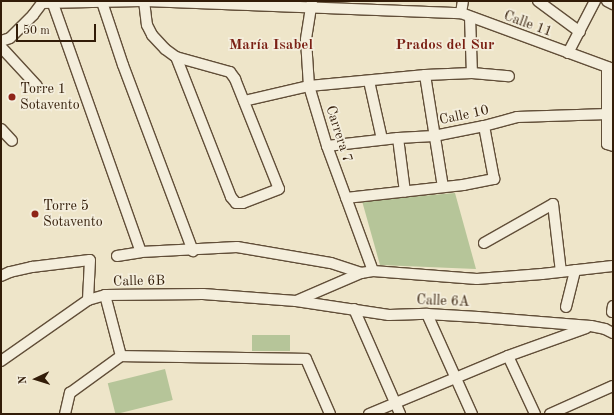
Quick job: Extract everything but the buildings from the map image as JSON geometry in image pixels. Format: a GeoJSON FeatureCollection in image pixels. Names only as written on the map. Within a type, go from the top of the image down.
{"type":"FeatureCollection","features":[{"type":"Feature","properties":{"kind":"street","name":"Calle 11"},"geometry":{"type":"LineString","coordinates":[[52,1],[312,4],[466,15],[610,68]]}},
{"type":"Feature","properties":{"kind":"street"},"geometry":{"type":"LineString","coordinates":[[1,41],[10,38],[33,15],[42,3],[52,1],[140,252]]}},
{"type":"Feature","properties":{"kind":"street"},"geometry":{"type":"LineString","coordinates":[[144,1],[147,25],[152,35],[165,49],[176,57],[230,72],[236,79],[279,189],[243,203],[236,203],[231,197],[176,57]]}},
{"type":"Feature","properties":{"kind":"street"},"geometry":{"type":"LineString","coordinates":[[463,1],[466,15],[472,73]]}},
{"type":"Feature","properties":{"kind":"street"},"geometry":{"type":"LineString","coordinates":[[538,1],[580,32]]}},
{"type":"Feature","properties":{"kind":"street"},"geometry":{"type":"LineString","coordinates":[[607,1],[613,4]]}},
{"type":"Feature","properties":{"kind":"street"},"geometry":{"type":"LineString","coordinates":[[102,2],[123,65],[193,251]]}},
{"type":"Feature","properties":{"kind":"street"},"geometry":{"type":"LineString","coordinates":[[568,53],[580,32],[591,2]]}},
{"type":"Feature","properties":{"kind":"street","name":"Carrera 7"},"geometry":{"type":"LineString","coordinates":[[312,4],[306,40],[310,86],[327,146],[373,271]]}},
{"type":"Feature","properties":{"kind":"street"},"geometry":{"type":"LineString","coordinates":[[1,47],[37,86]]}},
{"type":"Feature","properties":{"kind":"street"},"geometry":{"type":"LineString","coordinates":[[610,68],[608,114],[610,145]]}},
{"type":"Feature","properties":{"kind":"street"},"geometry":{"type":"LineString","coordinates":[[244,101],[310,86],[369,80],[472,73],[510,76]]}},
{"type":"Feature","properties":{"kind":"street"},"geometry":{"type":"LineString","coordinates":[[425,75],[443,187]]}},
{"type":"Feature","properties":{"kind":"street"},"geometry":{"type":"LineString","coordinates":[[369,80],[382,140]]}},
{"type":"Feature","properties":{"kind":"street","name":"Calle 10"},"geometry":{"type":"LineString","coordinates":[[327,146],[398,138],[434,136],[484,126],[518,117],[608,114]]}},
{"type":"Feature","properties":{"kind":"street"},"geometry":{"type":"LineString","coordinates":[[346,198],[405,192],[494,179],[484,126]]}},
{"type":"Feature","properties":{"kind":"street"},"geometry":{"type":"LineString","coordinates":[[1,129],[12,141]]}},
{"type":"Feature","properties":{"kind":"street"},"geometry":{"type":"LineString","coordinates":[[398,138],[405,192]]}},
{"type":"Feature","properties":{"kind":"street"},"geometry":{"type":"LineString","coordinates":[[484,243],[553,204],[561,272]]}},
{"type":"Feature","properties":{"kind":"street"},"geometry":{"type":"LineString","coordinates":[[117,256],[140,252],[193,251],[237,247],[330,263],[361,273]]}},
{"type":"Feature","properties":{"kind":"street"},"geometry":{"type":"LineString","coordinates":[[1,276],[10,272],[32,267],[90,260],[88,300]]}},
{"type":"Feature","properties":{"kind":"street"},"geometry":{"type":"LineString","coordinates":[[296,300],[361,273],[373,271],[477,279],[613,266]]}},
{"type":"Feature","properties":{"kind":"street"},"geometry":{"type":"LineString","coordinates":[[566,306],[575,270]]}},
{"type":"Feature","properties":{"kind":"street","name":"Calle 6B"},"geometry":{"type":"LineString","coordinates":[[1,361],[88,300],[105,295],[203,294],[296,300]]}},
{"type":"Feature","properties":{"kind":"street"},"geometry":{"type":"LineString","coordinates":[[105,295],[120,356]]}},
{"type":"Feature","properties":{"kind":"street","name":"Calle 6A"},"geometry":{"type":"LineString","coordinates":[[296,300],[389,314],[427,314],[590,326],[605,329],[613,334]]}},
{"type":"Feature","properties":{"kind":"street"},"geometry":{"type":"LineString","coordinates":[[354,309],[400,414]]}},
{"type":"Feature","properties":{"kind":"street"},"geometry":{"type":"LineString","coordinates":[[427,314],[472,414]]}},
{"type":"Feature","properties":{"kind":"street"},"geometry":{"type":"LineString","coordinates":[[369,414],[508,356],[590,326]]}},
{"type":"Feature","properties":{"kind":"street"},"geometry":{"type":"LineString","coordinates":[[65,414],[70,394],[120,356],[306,360],[330,414]]}},
{"type":"Feature","properties":{"kind":"street"},"geometry":{"type":"LineString","coordinates":[[508,356],[535,414]]}},
{"type":"Feature","properties":{"kind":"street"},"geometry":{"type":"LineString","coordinates":[[550,414],[613,386]]}},
{"type":"Feature","properties":{"kind":"green space"},"geometry":{"type":"Polygon","coordinates":[[[455,193],[476,269],[380,265],[362,201],[455,193]]]}},
{"type":"Feature","properties":{"kind":"green space"},"geometry":{"type":"Polygon","coordinates":[[[252,335],[290,335],[290,351],[252,351],[252,335]]]}},
{"type":"Feature","properties":{"kind":"green space"},"geometry":{"type":"Polygon","coordinates":[[[165,369],[173,400],[115,414],[108,383],[165,369]]]}},
{"type":"Feature","properties":{"kind":"place","name":"Torre 1 Sotavento"},"geometry":{"type":"Point","coordinates":[12,97]}},
{"type":"Feature","properties":{"kind":"place","name":"Torre 5 Sotavento"},"geometry":{"type":"Point","coordinates":[35,214]}},
{"type":"Feature","properties":{"kind":"district","name":"María Isabel"},"geometry":{"type":"Point","coordinates":[271,46]}},
{"type":"Feature","properties":{"kind":"district","name":"Prados del Sur"},"geometry":{"type":"Point","coordinates":[445,46]}}]}
